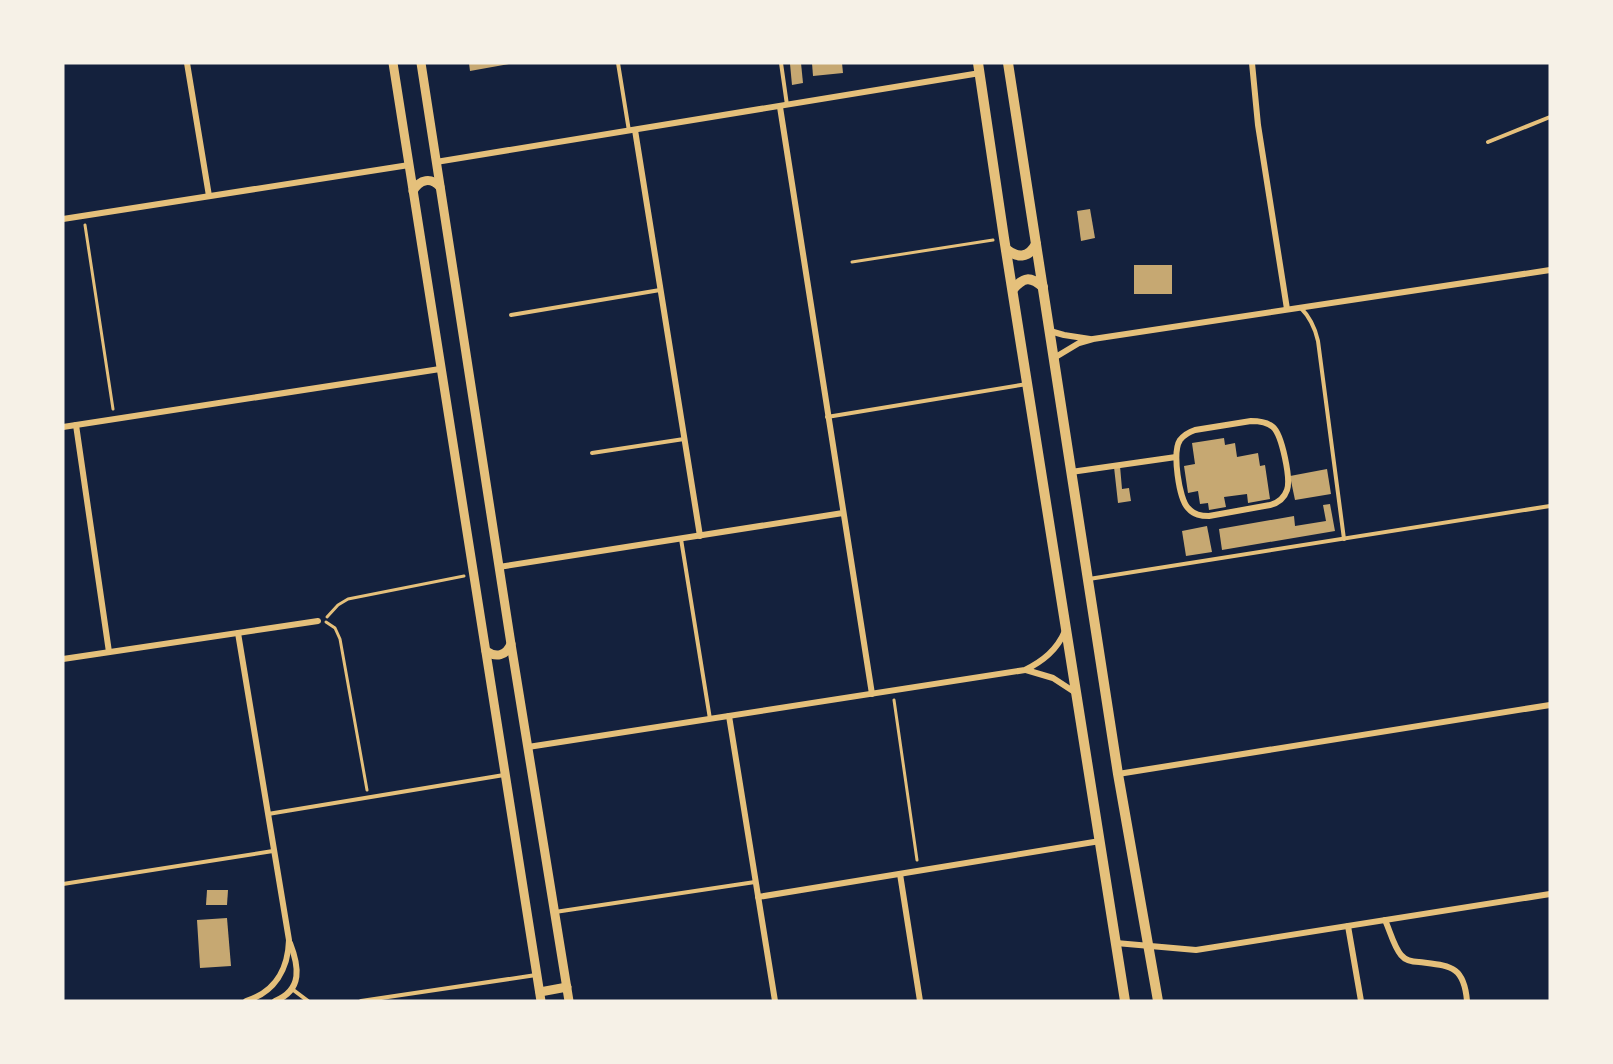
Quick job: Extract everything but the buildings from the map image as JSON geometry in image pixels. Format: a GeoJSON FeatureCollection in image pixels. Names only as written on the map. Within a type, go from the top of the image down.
{"type":"FeatureCollection","features":[{"type":"Feature","properties":{"kind":"main road"},"geometry":{"type":"LineString","coordinates":[[1008,63],[1118,774],[1158,1001]]}},
{"type":"Feature","properties":{"kind":"main road"},"geometry":{"type":"LineString","coordinates":[[979,68],[1125,1001]]}},
{"type":"Feature","properties":{"kind":"main road"},"geometry":{"type":"LineString","coordinates":[[1005,243],[1017,256],[1029,254],[1036,244]]}},
{"type":"Feature","properties":{"kind":"main road"},"geometry":{"type":"LineString","coordinates":[[1013,290],[1021,281],[1027,279],[1043,286]]}},
{"type":"Feature","properties":{"kind":"street"},"geometry":{"type":"LineString","coordinates":[[188,63],[208,196]]}},
{"type":"Feature","properties":{"kind":"street"},"geometry":{"type":"LineString","coordinates":[[393,63],[540,996],[567,987]]}},
{"type":"Feature","properties":{"kind":"street"},"geometry":{"type":"LineString","coordinates":[[421,63],[569,1001]]}},
{"type":"Feature","properties":{"kind":"street"},"geometry":{"type":"LineString","coordinates":[[1252,63],[1258,124],[1287,309]]}},
{"type":"Feature","properties":{"kind":"street"},"geometry":{"type":"LineString","coordinates":[[436,162],[787,106],[979,68]]}},
{"type":"Feature","properties":{"kind":"street"},"geometry":{"type":"LineString","coordinates":[[780,107],[872,694]]}},
{"type":"Feature","properties":{"kind":"street"},"geometry":{"type":"LineString","coordinates":[[632,131],[661,290],[700,536]]}},
{"type":"Feature","properties":{"kind":"street"},"geometry":{"type":"LineString","coordinates":[[63,219],[409,165]]}},
{"type":"Feature","properties":{"kind":"street"},"geometry":{"type":"LineString","coordinates":[[413,191],[422,181],[429,180],[440,187]]}},
{"type":"Feature","properties":{"kind":"street"},"geometry":{"type":"LineString","coordinates":[[1054,358],[1073,346],[1093,339],[1550,270]]}},
{"type":"Feature","properties":{"kind":"street"},"geometry":{"type":"LineString","coordinates":[[1050,331],[1093,339]]}},
{"type":"Feature","properties":{"kind":"street"},"geometry":{"type":"LineString","coordinates":[[63,427],[440,369]]}},
{"type":"Feature","properties":{"kind":"street"},"geometry":{"type":"LineString","coordinates":[[1251,421],[1267,423],[1274,427],[1282,441],[1288,479],[1287,493],[1283,499],[1270,505],[1202,516],[1189,510],[1184,504],[1176,457],[1176,447],[1181,440],[1196,430],[1251,421]]}},
{"type":"Feature","properties":{"kind":"street"},"geometry":{"type":"LineString","coordinates":[[76,425],[109,652]]}},
{"type":"Feature","properties":{"kind":"street"},"geometry":{"type":"LineString","coordinates":[[1071,472],[1176,457]]}},
{"type":"Feature","properties":{"kind":"street"},"geometry":{"type":"LineString","coordinates":[[499,567],[843,513]]}},
{"type":"Feature","properties":{"kind":"street"},"geometry":{"type":"LineString","coordinates":[[63,659],[318,621]]}},
{"type":"Feature","properties":{"kind":"street"},"geometry":{"type":"LineString","coordinates":[[528,747],[1025,670],[1051,653],[1060,642],[1066,628]]}},
{"type":"Feature","properties":{"kind":"street"},"geometry":{"type":"LineString","coordinates":[[238,633],[289,940],[298,973],[292,989],[277,1001]]}},
{"type":"Feature","properties":{"kind":"street"},"geometry":{"type":"LineString","coordinates":[[486,651],[498,656],[509,650],[511,644]]}},
{"type":"Feature","properties":{"kind":"street"},"geometry":{"type":"LineString","coordinates":[[1025,670],[1053,678],[1077,693]]}},
{"type":"Feature","properties":{"kind":"street"},"geometry":{"type":"LineString","coordinates":[[1118,774],[1550,705]]}},
{"type":"Feature","properties":{"kind":"street"},"geometry":{"type":"LineString","coordinates":[[729,716],[775,1001]]}},
{"type":"Feature","properties":{"kind":"street"},"geometry":{"type":"LineString","coordinates":[[758,897],[1100,841]]}},
{"type":"Feature","properties":{"kind":"street"},"geometry":{"type":"LineString","coordinates":[[900,874],[920,1001]]}},
{"type":"Feature","properties":{"kind":"street"},"geometry":{"type":"LineString","coordinates":[[1116,943],[1196,950],[1550,894]]}},
{"type":"Feature","properties":{"kind":"street"},"geometry":{"type":"LineString","coordinates":[[1385,921],[1401,955],[1410,962],[1446,966],[1458,972],[1465,986],[1467,1001]]}},
{"type":"Feature","properties":{"kind":"street"},"geometry":{"type":"LineString","coordinates":[[1348,926],[1361,1001]]}},
{"type":"Feature","properties":{"kind":"street"},"geometry":{"type":"LineString","coordinates":[[246,1001],[271,987],[279,977],[287,959],[289,940]]}},
{"type":"Feature","properties":{"kind":"lane"},"geometry":{"type":"LineString","coordinates":[[618,63],[632,131]]}},
{"type":"Feature","properties":{"kind":"lane"},"geometry":{"type":"LineString","coordinates":[[781,63],[787,106]]}},
{"type":"Feature","properties":{"kind":"lane"},"geometry":{"type":"LineString","coordinates":[[1488,142],[1550,117]]}},
{"type":"Feature","properties":{"kind":"lane"},"geometry":{"type":"LineString","coordinates":[[511,315],[661,290]]}},
{"type":"Feature","properties":{"kind":"lane"},"geometry":{"type":"LineString","coordinates":[[1300,307],[1310,317],[1318,341],[1344,539]]}},
{"type":"Feature","properties":{"kind":"lane"},"geometry":{"type":"LineString","coordinates":[[828,417],[1028,384]]}},
{"type":"Feature","properties":{"kind":"lane"},"geometry":{"type":"LineString","coordinates":[[592,453],[685,439]]}},
{"type":"Feature","properties":{"kind":"lane"},"geometry":{"type":"LineString","coordinates":[[1088,579],[1550,506]]}},
{"type":"Feature","properties":{"kind":"lane"},"geometry":{"type":"LineString","coordinates":[[681,539],[710,718]]}},
{"type":"Feature","properties":{"kind":"lane"},"geometry":{"type":"LineString","coordinates":[[268,814],[505,775]]}},
{"type":"Feature","properties":{"kind":"lane"},"geometry":{"type":"LineString","coordinates":[[63,884],[274,851]]}},
{"type":"Feature","properties":{"kind":"lane"},"geometry":{"type":"LineString","coordinates":[[555,912],[755,882]]}},
{"type":"Feature","properties":{"kind":"lane"},"geometry":{"type":"LineString","coordinates":[[361,1001],[537,975]]}},
{"type":"Feature","properties":{"kind":"lane"},"geometry":{"type":"LineString","coordinates":[[292,989],[308,1001]]}},
{"type":"Feature","properties":{"kind":"path"},"geometry":{"type":"LineString","coordinates":[[84,216],[114,419]]}},
{"type":"Feature","properties":{"kind":"path"},"geometry":{"type":"LineString","coordinates":[[852,262],[1005,243]]}},
{"type":"Feature","properties":{"kind":"path"},"geometry":{"type":"LineString","coordinates":[[368,798],[340,639],[335,628],[324,621],[330,612],[348,599],[473,574]]}},
{"type":"Feature","properties":{"kind":"path"},"geometry":{"type":"LineString","coordinates":[[893,691],[919,871]]}}]}
